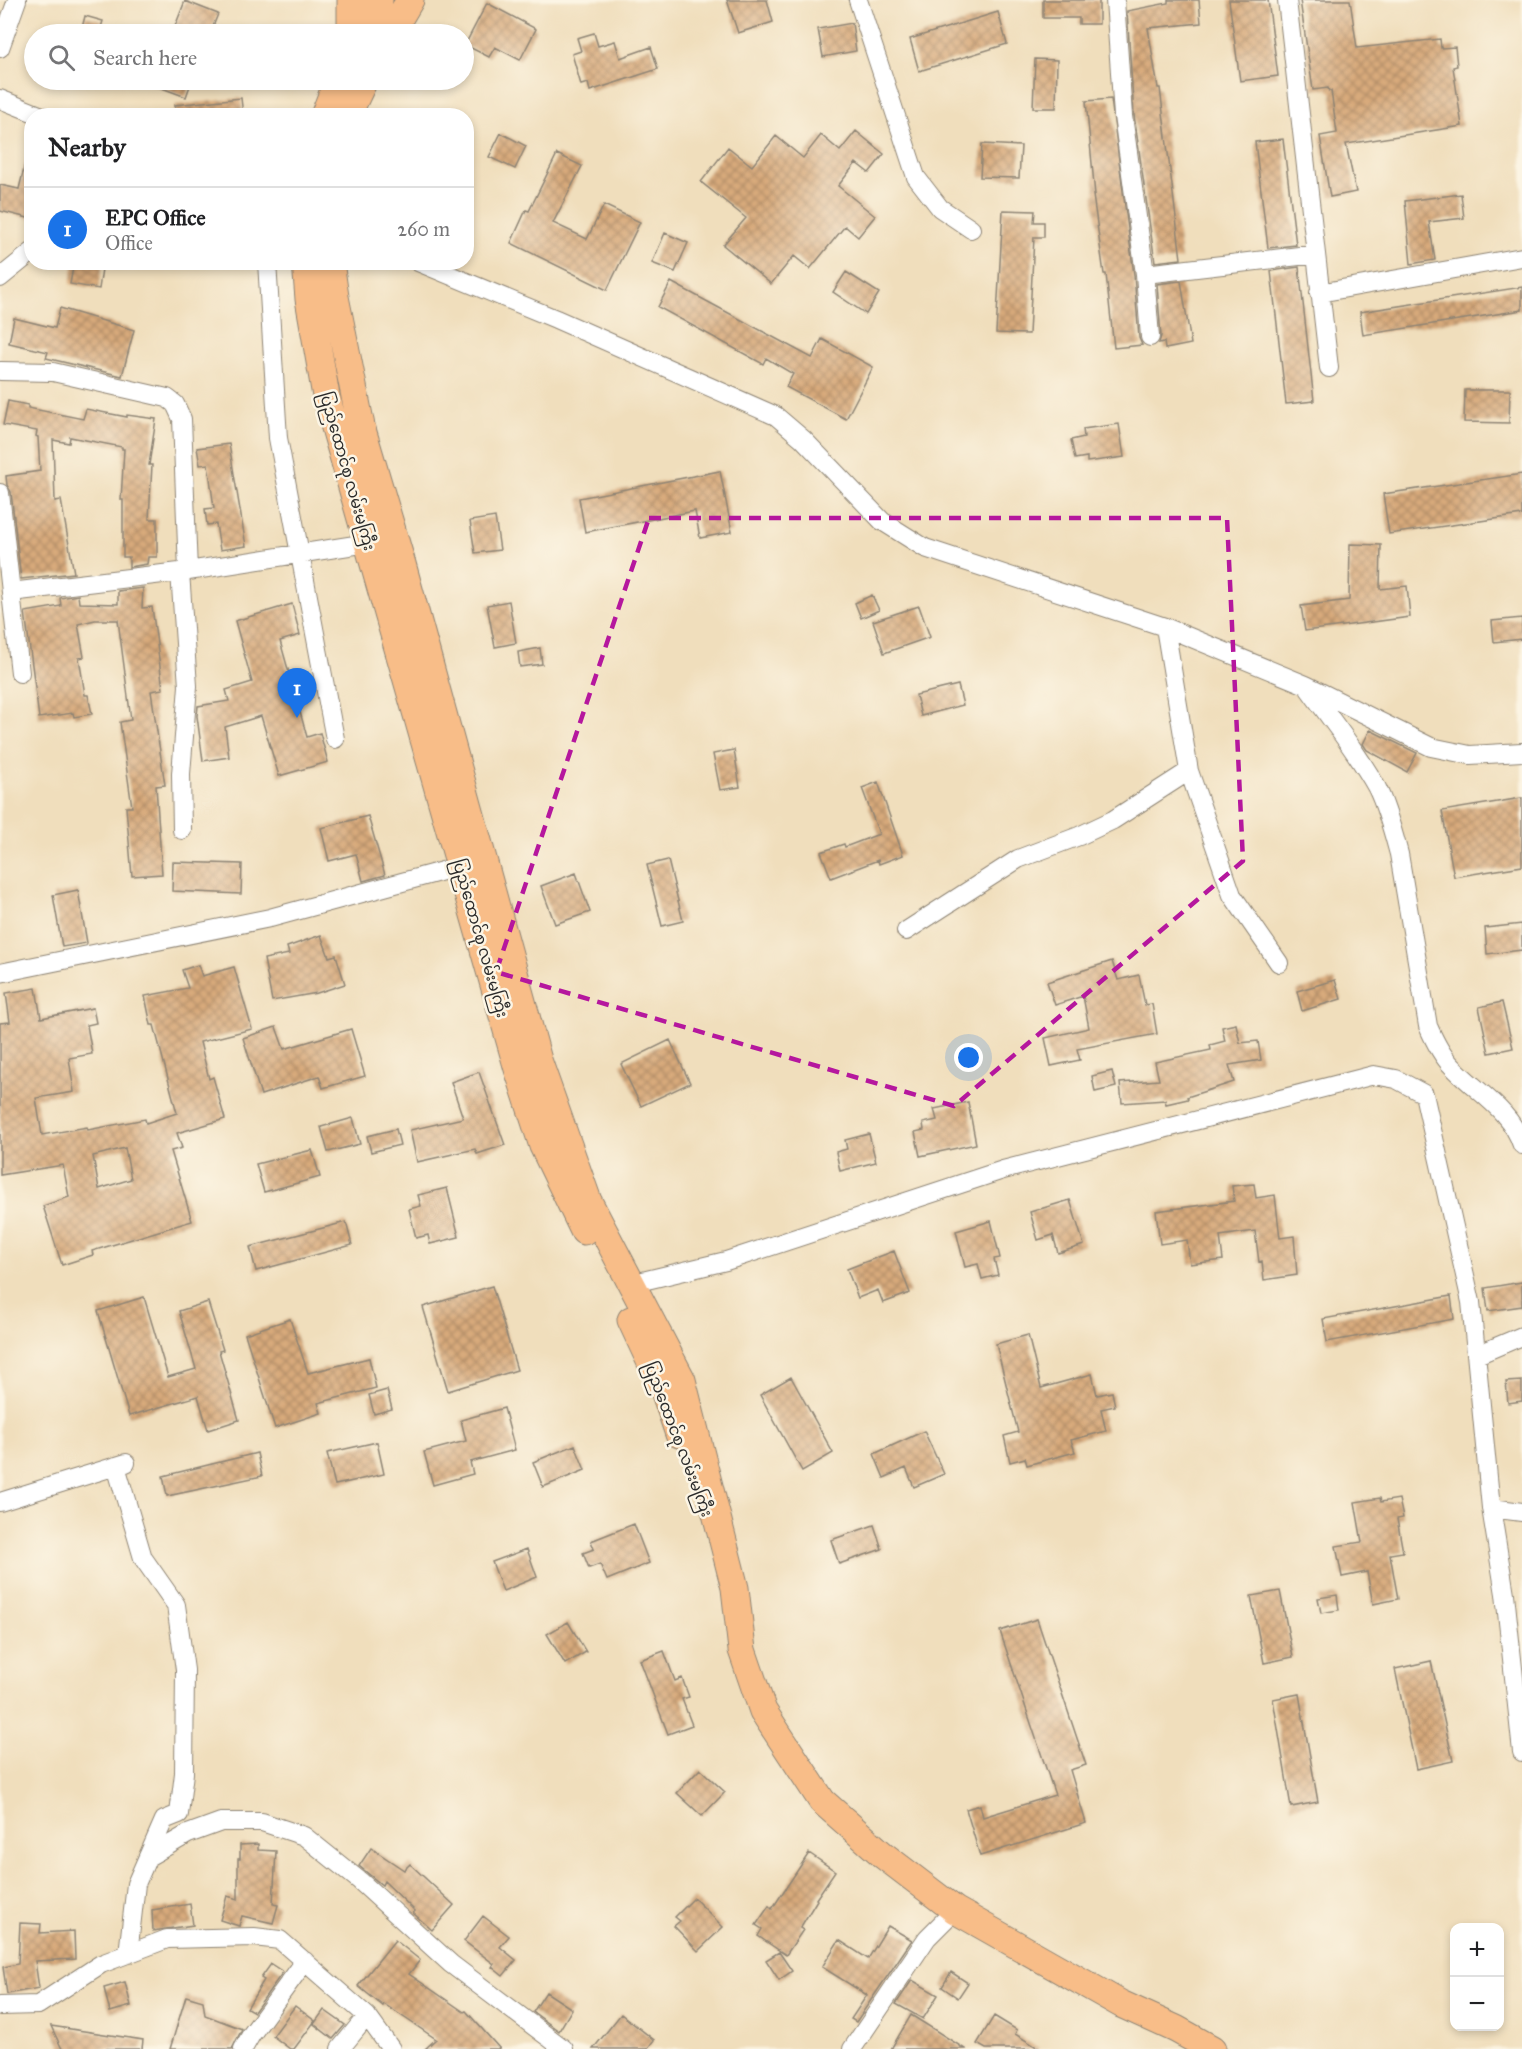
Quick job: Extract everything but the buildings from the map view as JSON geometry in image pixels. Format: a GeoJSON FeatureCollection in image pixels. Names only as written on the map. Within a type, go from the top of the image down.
{"type":"FeatureCollection","features":[{"type":"Feature","properties":{"kind":"main road"},"geometry":{"type":"LineString","coordinates":[[351,0],[351,24]]}},
{"type":"Feature","properties":{"kind":"main road"},"geometry":{"type":"LineString","coordinates":[[366,24],[379,0]]}},
{"type":"Feature","properties":{"kind":"main road"},"geometry":{"type":"LineString","coordinates":[[396,24],[410,0]]}},
{"type":"Feature","properties":{"kind":"main road"},"geometry":{"type":"LineString","coordinates":[[327,108],[334,90]]}},
{"type":"Feature","properties":{"kind":"main road"},"geometry":{"type":"LineString","coordinates":[[351,108],[359,90]]}},
{"type":"Feature","properties":{"kind":"main road","name":"ပြည်ထောင်စု လမ်းမကြီး"},"geometry":{"type":"LineString","coordinates":[[307,270],[309,299],[326,396],[518,1069],[543,1146],[573,1211],[621,1300],[665,1393],[735,1588]]}},
{"type":"Feature","properties":{"kind":"main road","name":"ပြည်ထောင်စု လမ်းမကြီး"},"geometry":{"type":"LineString","coordinates":[[331,270],[361,426],[402,564],[538,1060],[588,1201],[682,1380],[735,1588]]}},
{"type":"Feature","properties":{"kind":"main road"},"geometry":{"type":"LineString","coordinates":[[735,1588],[742,1650],[763,1711],[822,1801],[883,1855],[955,1910],[1121,2004],[1176,2029],[1212,2049]]}},
{"type":"Feature","properties":{"kind":"street"},"geometry":{"type":"LineString","coordinates":[[0,48],[17,0]]}},
{"type":"Feature","properties":{"kind":"street"},"geometry":{"type":"LineString","coordinates":[[858,0],[916,177],[940,208],[971,229]]}},
{"type":"Feature","properties":{"kind":"street"},"geometry":{"type":"LineString","coordinates":[[1115,0],[1123,116],[1145,274],[1150,337]]}},
{"type":"Feature","properties":{"kind":"street"},"geometry":{"type":"LineString","coordinates":[[1287,0],[1329,368]]}},
{"type":"Feature","properties":{"kind":"street"},"geometry":{"type":"LineString","coordinates":[[0,99],[24,109]]}},
{"type":"Feature","properties":{"kind":"street"},"geometry":{"type":"LineString","coordinates":[[1145,274],[1316,254]]}},
{"type":"Feature","properties":{"kind":"street"},"geometry":{"type":"LineString","coordinates":[[1319,293],[1522,257]]}},
{"type":"Feature","properties":{"kind":"street"},"geometry":{"type":"LineString","coordinates":[[0,278],[24,258]]}},
{"type":"Feature","properties":{"kind":"street"},"geometry":{"type":"LineString","coordinates":[[268,270],[278,438],[335,739]]}},
{"type":"Feature","properties":{"kind":"street"},"geometry":{"type":"LineString","coordinates":[[437,270],[556,319],[776,416],[803,439],[882,521],[925,549],[1165,627],[1306,685],[1431,747],[1470,755],[1522,752]]}},
{"type":"Feature","properties":{"kind":"street"},"geometry":{"type":"LineString","coordinates":[[0,371],[53,372],[167,398],[175,404],[182,419],[188,686],[181,774],[182,830]]}},
{"type":"Feature","properties":{"kind":"street"},"geometry":{"type":"LineString","coordinates":[[0,494],[20,673]]}},
{"type":"Feature","properties":{"kind":"street"},"geometry":{"type":"LineString","coordinates":[[11,592],[184,572],[368,543]]}},
{"type":"Feature","properties":{"kind":"street"},"geometry":{"type":"LineString","coordinates":[[1165,627],[1189,771],[1232,895],[1279,963]]}},
{"type":"Feature","properties":{"kind":"street"},"geometry":{"type":"LineString","coordinates":[[1306,685],[1351,746],[1378,790],[1392,826],[1399,854],[1428,1026],[1436,1045],[1451,1065],[1493,1102],[1518,1133],[1522,1145]]}},
{"type":"Feature","properties":{"kind":"street"},"geometry":{"type":"LineString","coordinates":[[906,931],[1018,859],[1079,836],[1113,820],[1189,771]]}},
{"type":"Feature","properties":{"kind":"street"},"geometry":{"type":"LineString","coordinates":[[0,973],[270,918],[461,866]]}},
{"type":"Feature","properties":{"kind":"street"},"geometry":{"type":"LineString","coordinates":[[630,1284],[726,1260],[1003,1170],[1374,1075],[1396,1079],[1424,1094],[1471,1302],[1491,1508],[1505,1594],[1522,1752]]}},
{"type":"Feature","properties":{"kind":"street"},"geometry":{"type":"LineString","coordinates":[[1477,1355],[1522,1336]]}},
{"type":"Feature","properties":{"kind":"street"},"geometry":{"type":"LineString","coordinates":[[0,1502],[121,1465],[143,1558],[176,1605],[185,1670],[184,1773],[179,1814],[164,1820],[136,1884],[128,1954]]}},
{"type":"Feature","properties":{"kind":"street"},"geometry":{"type":"LineString","coordinates":[[1491,1508],[1522,1512]]}},
{"type":"Feature","properties":{"kind":"street"},"geometry":{"type":"LineString","coordinates":[[148,1857],[188,1834],[221,1822],[262,1822],[304,1836],[360,1881],[451,1964],[564,2049]]}},
{"type":"Feature","properties":{"kind":"street"},"geometry":{"type":"LineString","coordinates":[[852,2049],[927,1938],[955,1910]]}},
{"type":"Feature","properties":{"kind":"street"},"geometry":{"type":"LineString","coordinates":[[0,2006],[38,2005],[101,1964],[167,1939],[254,1936],[280,1940],[367,2016],[391,2049]]}},
{"type":"Feature","properties":{"kind":"street"},"geometry":{"type":"LineString","coordinates":[[243,2049],[304,1961]]}},
{"type":"Feature","properties":{"kind":"street"},"geometry":{"type":"LineString","coordinates":[[340,2049],[367,2016]]}},
{"type":"Feature","properties":{"kind":"highlighted area"},"geometry":{"type":"Polygon","coordinates":[[[649,518],[1227,518],[1243,861],[954,1106],[496,972],[649,518]]]}},
{"type":"Feature","properties":{"kind":"place","name":"EPC Office"},"geometry":{"type":"Point","coordinates":[297,718]}}]}
